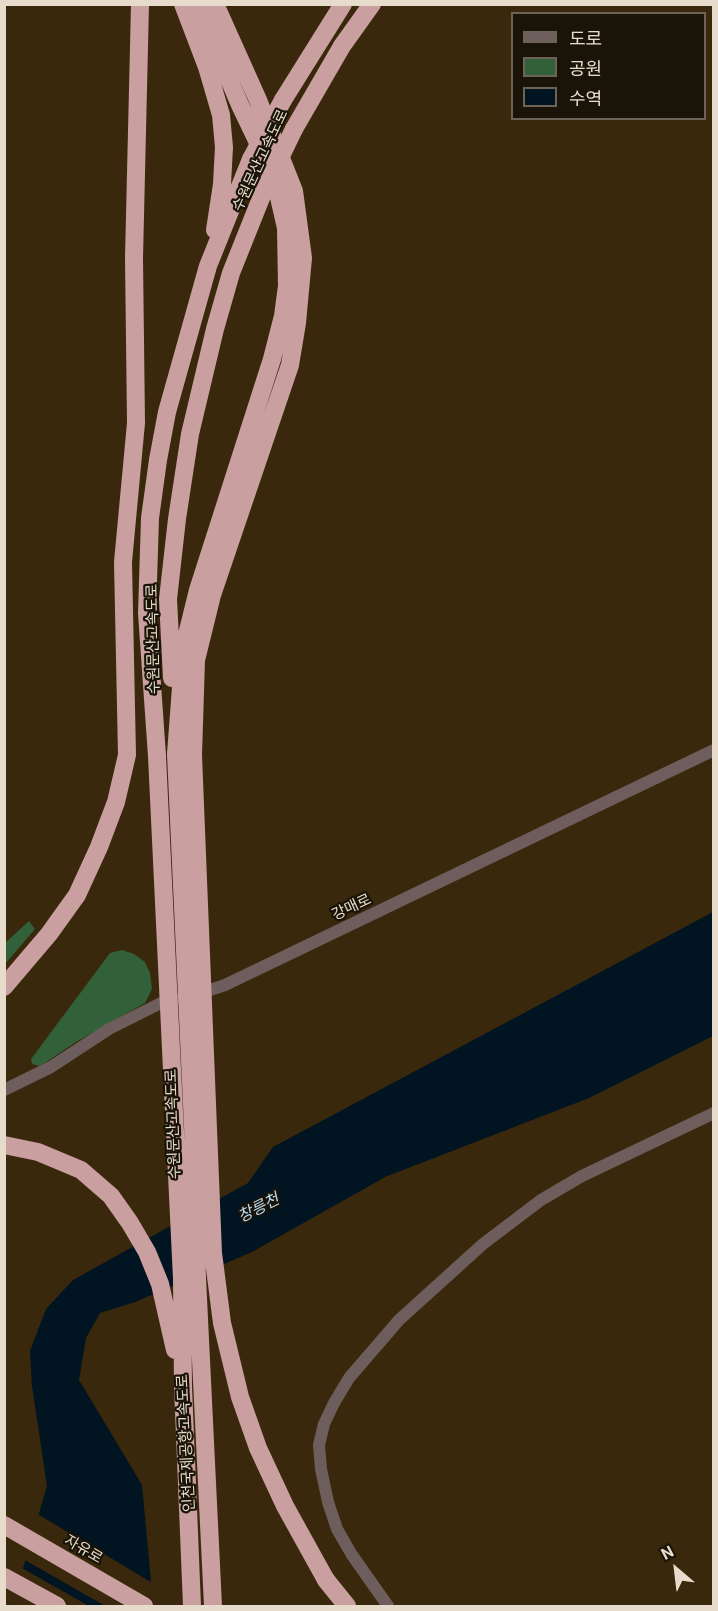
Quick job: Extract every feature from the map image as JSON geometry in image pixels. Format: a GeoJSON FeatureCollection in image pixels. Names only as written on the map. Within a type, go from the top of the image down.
{"type":"FeatureCollection","features":[{"type":"Feature","properties":{"kind":"highway"},"geometry":{"type":"LineString","coordinates":[[4,987],[49,934],[77,895],[116,802],[127,755],[123,562],[136,423],[134,258],[140,4]]}},
{"type":"Feature","properties":{"kind":"highway"},"geometry":{"type":"LineString","coordinates":[[183,4],[207,67],[221,115],[224,147],[222,184],[208,266]]}},
{"type":"Feature","properties":{"kind":"highway"},"geometry":{"type":"LineString","coordinates":[[197,4],[265,157],[278,193],[286,228],[287,286],[261,422]]}},
{"type":"Feature","properties":{"kind":"highway"},"geometry":{"type":"LineString","coordinates":[[215,4],[262,109],[294,191],[303,258],[297,324],[290,365],[261,422],[198,590],[184,646],[185,754],[213,1253],[222,1323],[240,1397],[258,1448],[285,1506],[326,1580],[347,1606]]}},
{"type":"Feature","properties":{"kind":"highway","name":"수원문산고속도로"},"geometry":{"type":"LineString","coordinates":[[189,1279],[147,614],[150,518],[158,460],[174,387],[208,266],[251,159],[283,100],[343,4]]}},
{"type":"Feature","properties":{"kind":"highway","name":"수원문산고속도로"},"geometry":{"type":"LineString","coordinates":[[189,1279],[193,1113],[185,754],[168,599],[177,519],[199,392],[231,273],[263,193],[294,129],[342,45],[372,4]]}},
{"type":"Feature","properties":{"kind":"highway"},"geometry":{"type":"LineString","coordinates":[[4,1145],[38,1152],[81,1170],[111,1196],[147,1252],[160,1284],[183,1387]]}},
{"type":"Feature","properties":{"kind":"highway","name":"인천국제공항고속도로"},"geometry":{"type":"LineString","coordinates":[[189,1279],[183,1387],[192,1606]]}},
{"type":"Feature","properties":{"kind":"highway","name":"인천국제공항고속도로"},"geometry":{"type":"LineString","coordinates":[[189,1279],[213,1606]]}},
{"type":"Feature","properties":{"kind":"highway","name":"자유로"},"geometry":{"type":"LineString","coordinates":[[4,1525],[144,1606]]}},
{"type":"Feature","properties":{"kind":"highway"},"geometry":{"type":"LineString","coordinates":[[4,1577],[57,1606]]}},
{"type":"Feature","properties":{"kind":"street","name":"강매로"},"geometry":{"type":"LineString","coordinates":[[4,1090],[51,1067],[109,1029],[163,1002],[207,992],[225,985],[714,750]]}},
{"type":"Feature","properties":{"kind":"street"},"geometry":{"type":"LineString","coordinates":[[388,1606],[352,1555],[337,1529],[321,1469],[320,1445],[324,1424],[349,1378],[399,1320],[483,1244],[540,1200],[582,1176],[714,1113]]}},
{"type":"Feature","properties":{"kind":"green space"},"geometry":{"type":"Polygon","coordinates":[[[29,921],[35,929],[5,964],[5,943],[29,921]]]}},
{"type":"Feature","properties":{"kind":"green space"},"geometry":{"type":"Polygon","coordinates":[[[122,950],[134,954],[145,962],[150,973],[152,989],[145,1003],[76,1042],[45,1063],[39,1066],[32,1064],[31,1059],[110,953],[122,950]]]}},
{"type":"Feature","properties":{"kind":"water","name":"창릉천"},"geometry":{"type":"Polygon","coordinates":[[[713,912],[713,1036],[589,1098],[385,1177],[252,1252],[135,1302],[100,1313],[86,1338],[79,1380],[142,1485],[152,1592],[146,1606],[12,1606],[47,1486],[32,1386],[30,1351],[46,1309],[73,1280],[248,1183],[273,1147],[713,912]]]}},
{"type":"Feature","properties":{"kind":"pier"},"geometry":{"type":"Polygon","coordinates":[[[36,1513],[154,1584],[155,1593],[149,1606],[105,1606],[23,1559],[36,1513]]]}},
{"type":"Feature","properties":{"kind":"pier"},"geometry":{"type":"Polygon","coordinates":[[[20,1567],[89,1606],[16,1606],[10,1603],[20,1567]]]}}]}
